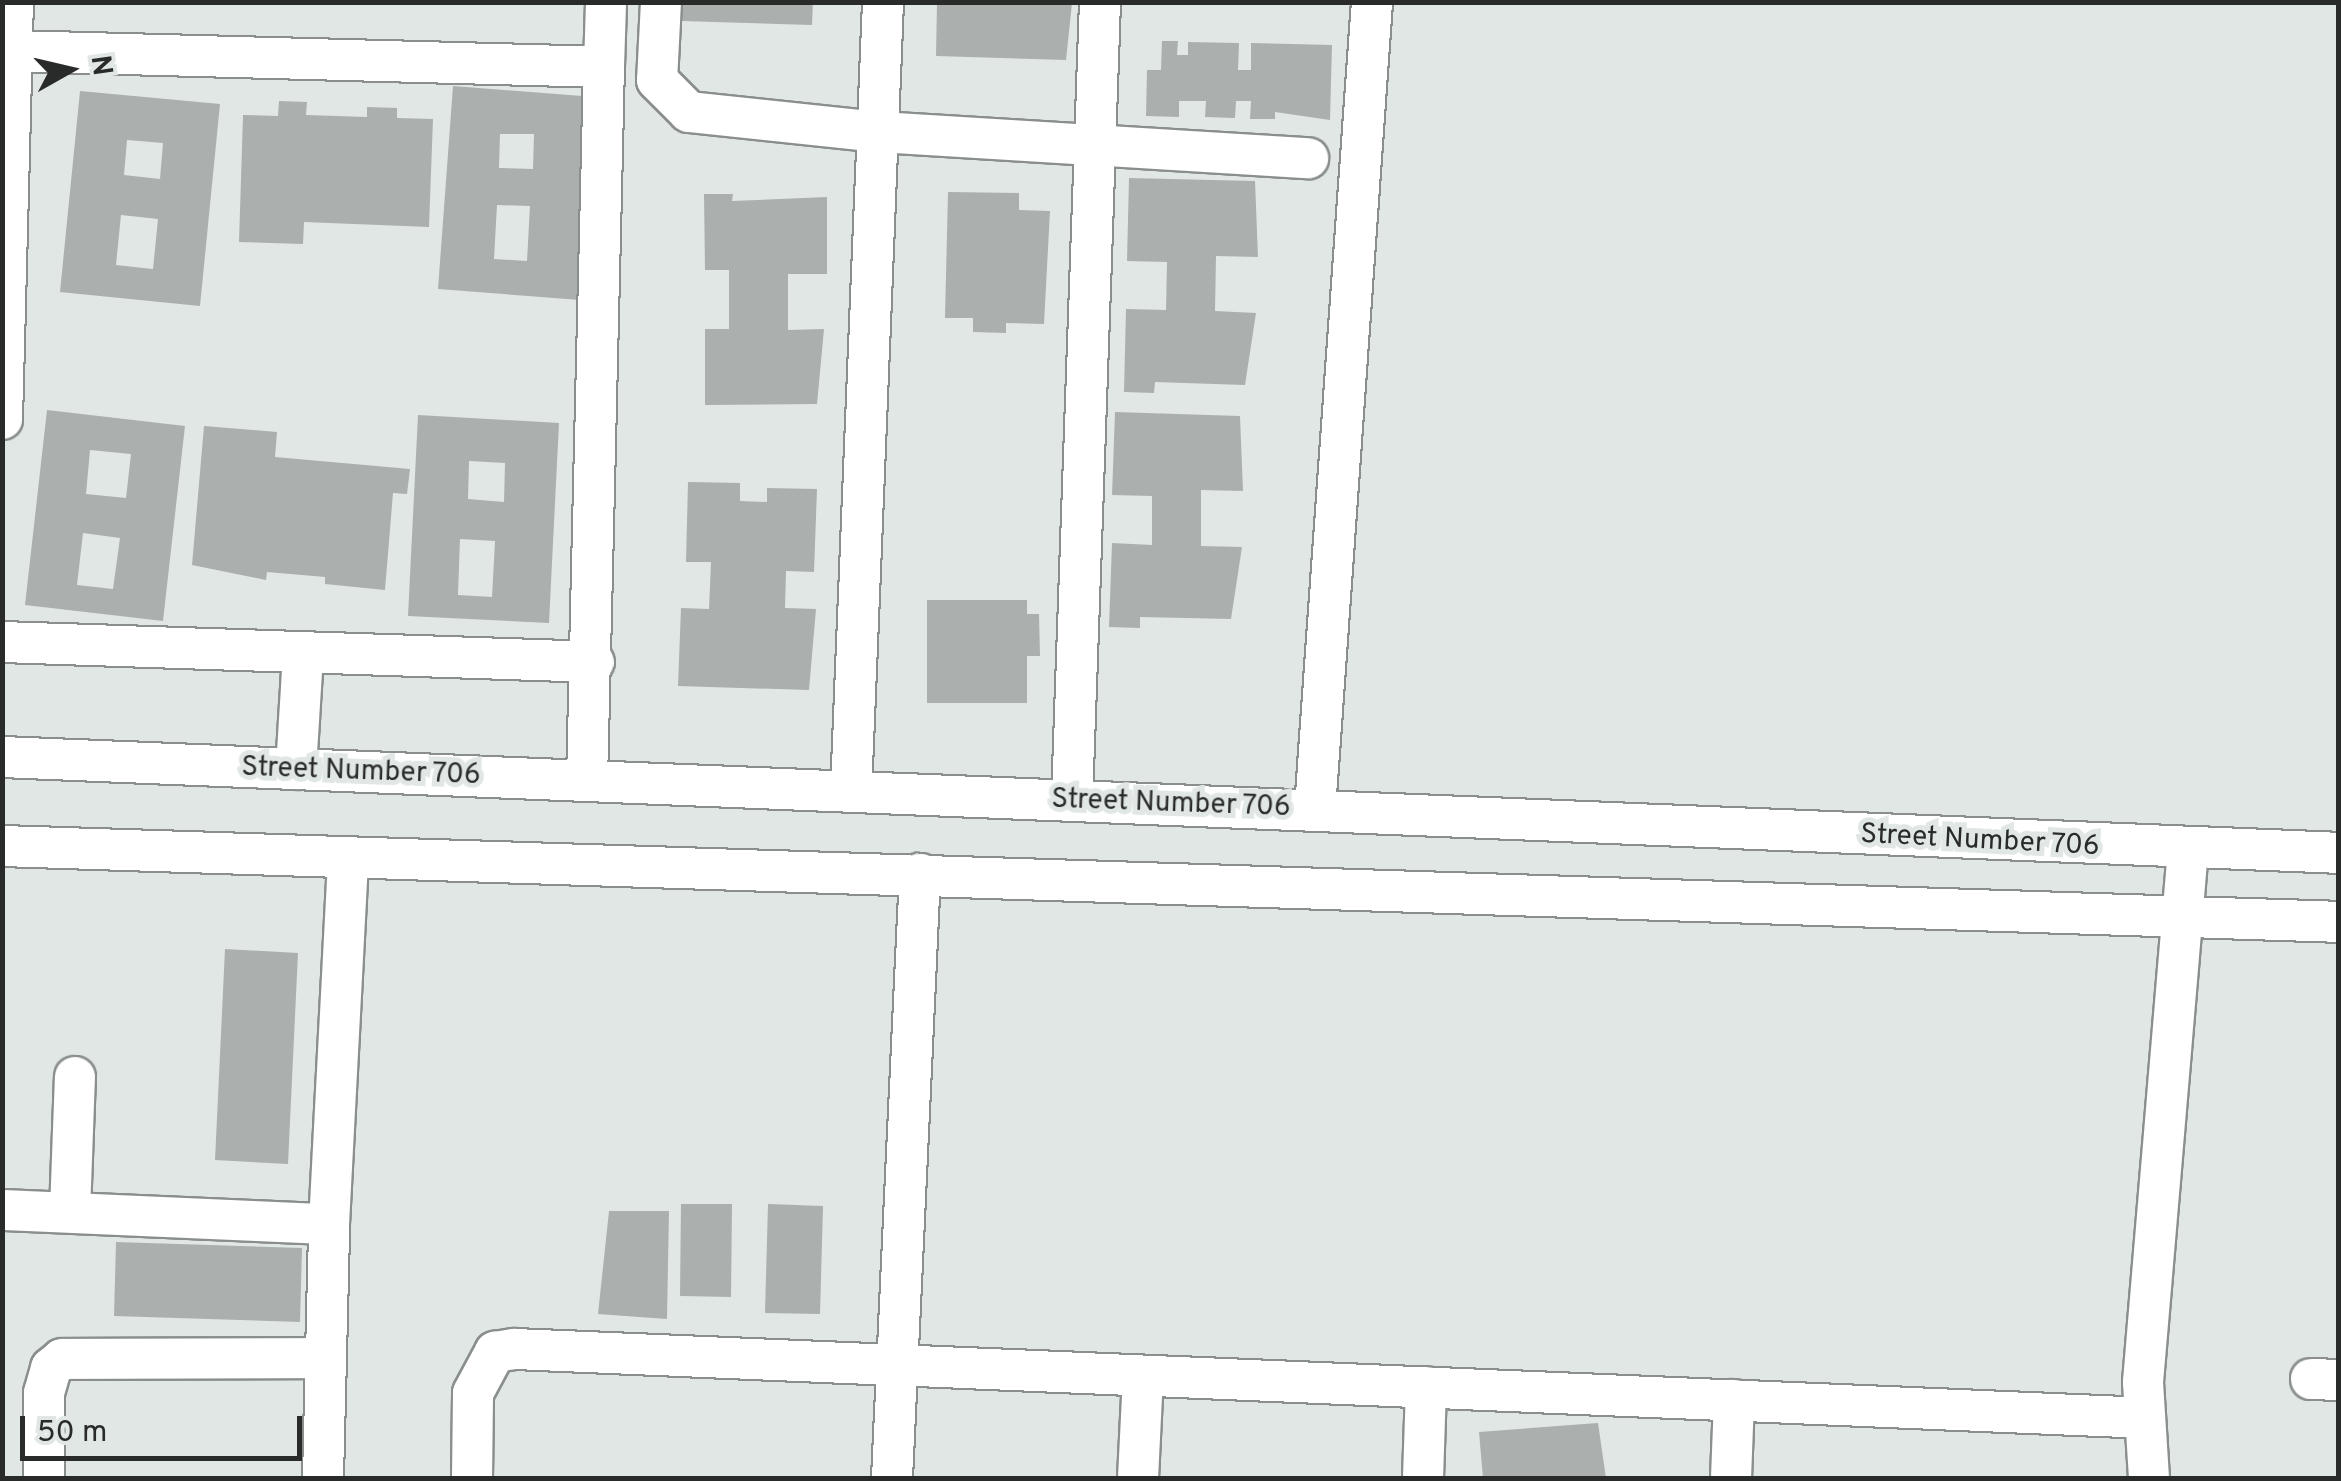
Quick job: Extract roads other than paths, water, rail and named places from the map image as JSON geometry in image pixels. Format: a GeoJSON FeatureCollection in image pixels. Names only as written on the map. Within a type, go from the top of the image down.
{"type":"FeatureCollection","features":[{"type":"Feature","properties":{"kind":"street"},"geometry":{"type":"LineString","coordinates":[[2,420],[13,2]]}},
{"type":"Feature","properties":{"kind":"street"},"geometry":{"type":"LineString","coordinates":[[587,781],[594,662],[606,2]]}},
{"type":"Feature","properties":{"kind":"street"},"geometry":{"type":"LineString","coordinates":[[661,2],[657,80],[690,112],[879,132],[1308,158]]}},
{"type":"Feature","properties":{"kind":"street"},"geometry":{"type":"LineString","coordinates":[[851,792],[882,2]]}},
{"type":"Feature","properties":{"kind":"street"},"geometry":{"type":"LineString","coordinates":[[1072,800],[1100,2]]}},
{"type":"Feature","properties":{"kind":"street"},"geometry":{"type":"LineString","coordinates":[[1315,809],[1372,2]]}},
{"type":"Feature","properties":{"kind":"street"},"geometry":{"type":"LineString","coordinates":[[13,52],[604,68]]}},
{"type":"Feature","properties":{"kind":"street"},"geometry":{"type":"LineString","coordinates":[[2,642],[594,662]]}},
{"type":"Feature","properties":{"kind":"street"},"geometry":{"type":"LineString","coordinates":[[296,769],[303,654]]}},
{"type":"Feature","properties":{"kind":"street","name":"Street Number 706"},"geometry":{"type":"LineString","coordinates":[[2,756],[2338,854]]}},
{"type":"Feature","properties":{"kind":"street"},"geometry":{"type":"LineString","coordinates":[[2,846],[348,861],[920,874],[2338,922]]}},
{"type":"Feature","properties":{"kind":"street"},"geometry":{"type":"LineString","coordinates":[[2149,1478],[2145,1418],[2188,849]]}},
{"type":"Feature","properties":{"kind":"street"},"geometry":{"type":"LineString","coordinates":[[323,1478],[329,1224],[348,861]]}},
{"type":"Feature","properties":{"kind":"street"},"geometry":{"type":"LineString","coordinates":[[892,1478],[920,874]]}},
{"type":"Feature","properties":{"kind":"street"},"geometry":{"type":"LineString","coordinates":[[70,1212],[75,1077]]}},
{"type":"Feature","properties":{"kind":"street"},"geometry":{"type":"LineString","coordinates":[[2,1210],[329,1224]]}},
{"type":"Feature","properties":{"kind":"street"},"geometry":{"type":"LineString","coordinates":[[472,1478],[473,1393],[495,1352],[2145,1418]]}},
{"type":"Feature","properties":{"kind":"street"},"geometry":{"type":"LineString","coordinates":[[44,1478],[44,1393],[51,1368],[62,1358],[325,1358]]}},
{"type":"Feature","properties":{"kind":"street"},"geometry":{"type":"LineString","coordinates":[[1138,1478],[1143,1376]]}},
{"type":"Feature","properties":{"kind":"street"},"geometry":{"type":"LineString","coordinates":[[1423,1478],[1426,1388]]}},
{"type":"Feature","properties":{"kind":"street"},"geometry":{"type":"LineString","coordinates":[[1731,1478],[1734,1400]]}}]}
